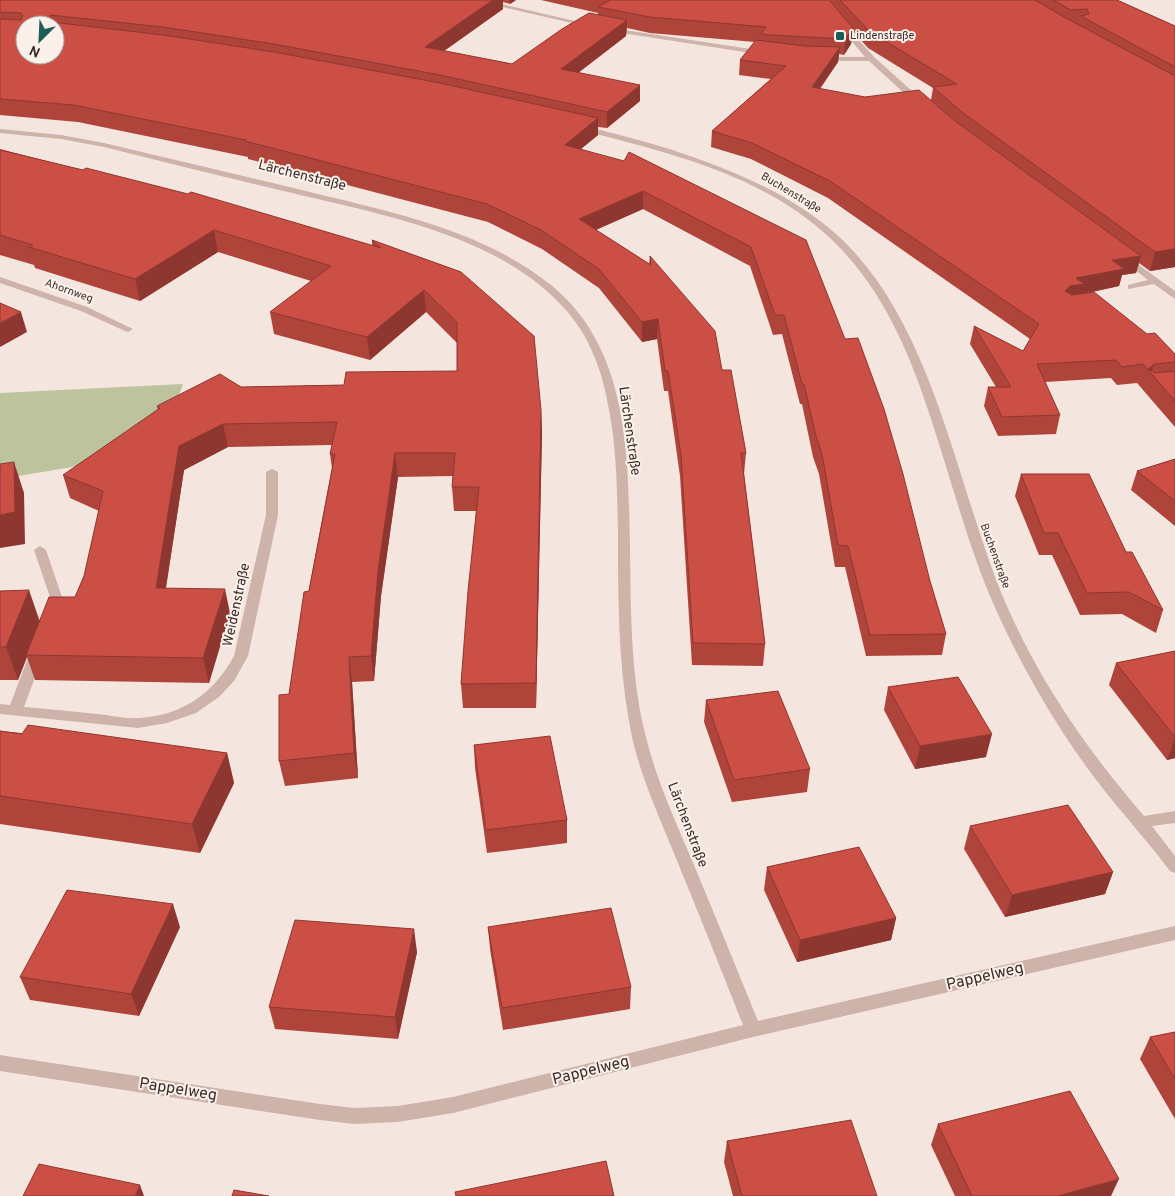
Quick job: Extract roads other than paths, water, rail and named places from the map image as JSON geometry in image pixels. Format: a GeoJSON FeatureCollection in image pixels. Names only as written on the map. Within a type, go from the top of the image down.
{"type":"FeatureCollection","features":[{"type":"Feature","properties":{"kind":"street"},"geometry":{"type":"LineString","coordinates":[[475,0],[595,26]]}},
{"type":"Feature","properties":{"kind":"street"},"geometry":{"type":"LineString","coordinates":[[820,0],[871,59],[926,108]]}},
{"type":"Feature","properties":{"kind":"street"},"geometry":{"type":"LineString","coordinates":[[603,28],[768,53]]}},
{"type":"Feature","properties":{"kind":"street"},"geometry":{"type":"LineString","coordinates":[[815,58],[871,59]]}},
{"type":"Feature","properties":{"kind":"street","name":"Buchenstraße"},"geometry":{"type":"LineString","coordinates":[[574,126],[673,153],[723,170],[757,186],[820,224],[864,271],[891,309],[916,362],[983,562],[1025,657],[1056,711],[1097,771],[1175,867]]}},
{"type":"Feature","properties":{"kind":"street","name":"Lärchenstraße"},"geometry":{"type":"LineString","coordinates":[[0,131],[61,137],[104,145],[405,218],[438,229],[507,260],[539,281],[565,304],[598,353],[610,391],[617,429],[622,476],[624,587],[630,687],[637,728],[646,760],[672,829],[753,1030]]}},
{"type":"Feature","properties":{"kind":"street"},"geometry":{"type":"LineString","coordinates":[[1120,255],[1175,296]]}},
{"type":"Feature","properties":{"kind":"street","name":"Ahornweg"},"geometry":{"type":"LineString","coordinates":[[0,280],[84,309],[128,329]]}},
{"type":"Feature","properties":{"kind":"street"},"geometry":{"type":"LineString","coordinates":[[1131,287],[1155,281]]}},
{"type":"Feature","properties":{"kind":"street","name":"Weidenstraße"},"geometry":{"type":"LineString","coordinates":[[0,709],[138,723],[167,718],[191,710],[214,694],[229,678],[241,656],[272,515],[272,472]]}},
{"type":"Feature","properties":{"kind":"street"},"geometry":{"type":"LineString","coordinates":[[15,711],[58,600],[40,550]]}},
{"type":"Feature","properties":{"kind":"street"},"geometry":{"type":"LineString","coordinates":[[1140,822],[1175,817]]}},
{"type":"Feature","properties":{"kind":"street","name":"Pappelweg"},"geometry":{"type":"LineString","coordinates":[[0,1063],[320,1112],[354,1116],[398,1114],[453,1105],[753,1030],[1175,933]]}},
{"type":"Feature","properties":{"kind":"place","name":"Lindenstraße"},"geometry":{"type":"Point","coordinates":[840,36]}}]}
